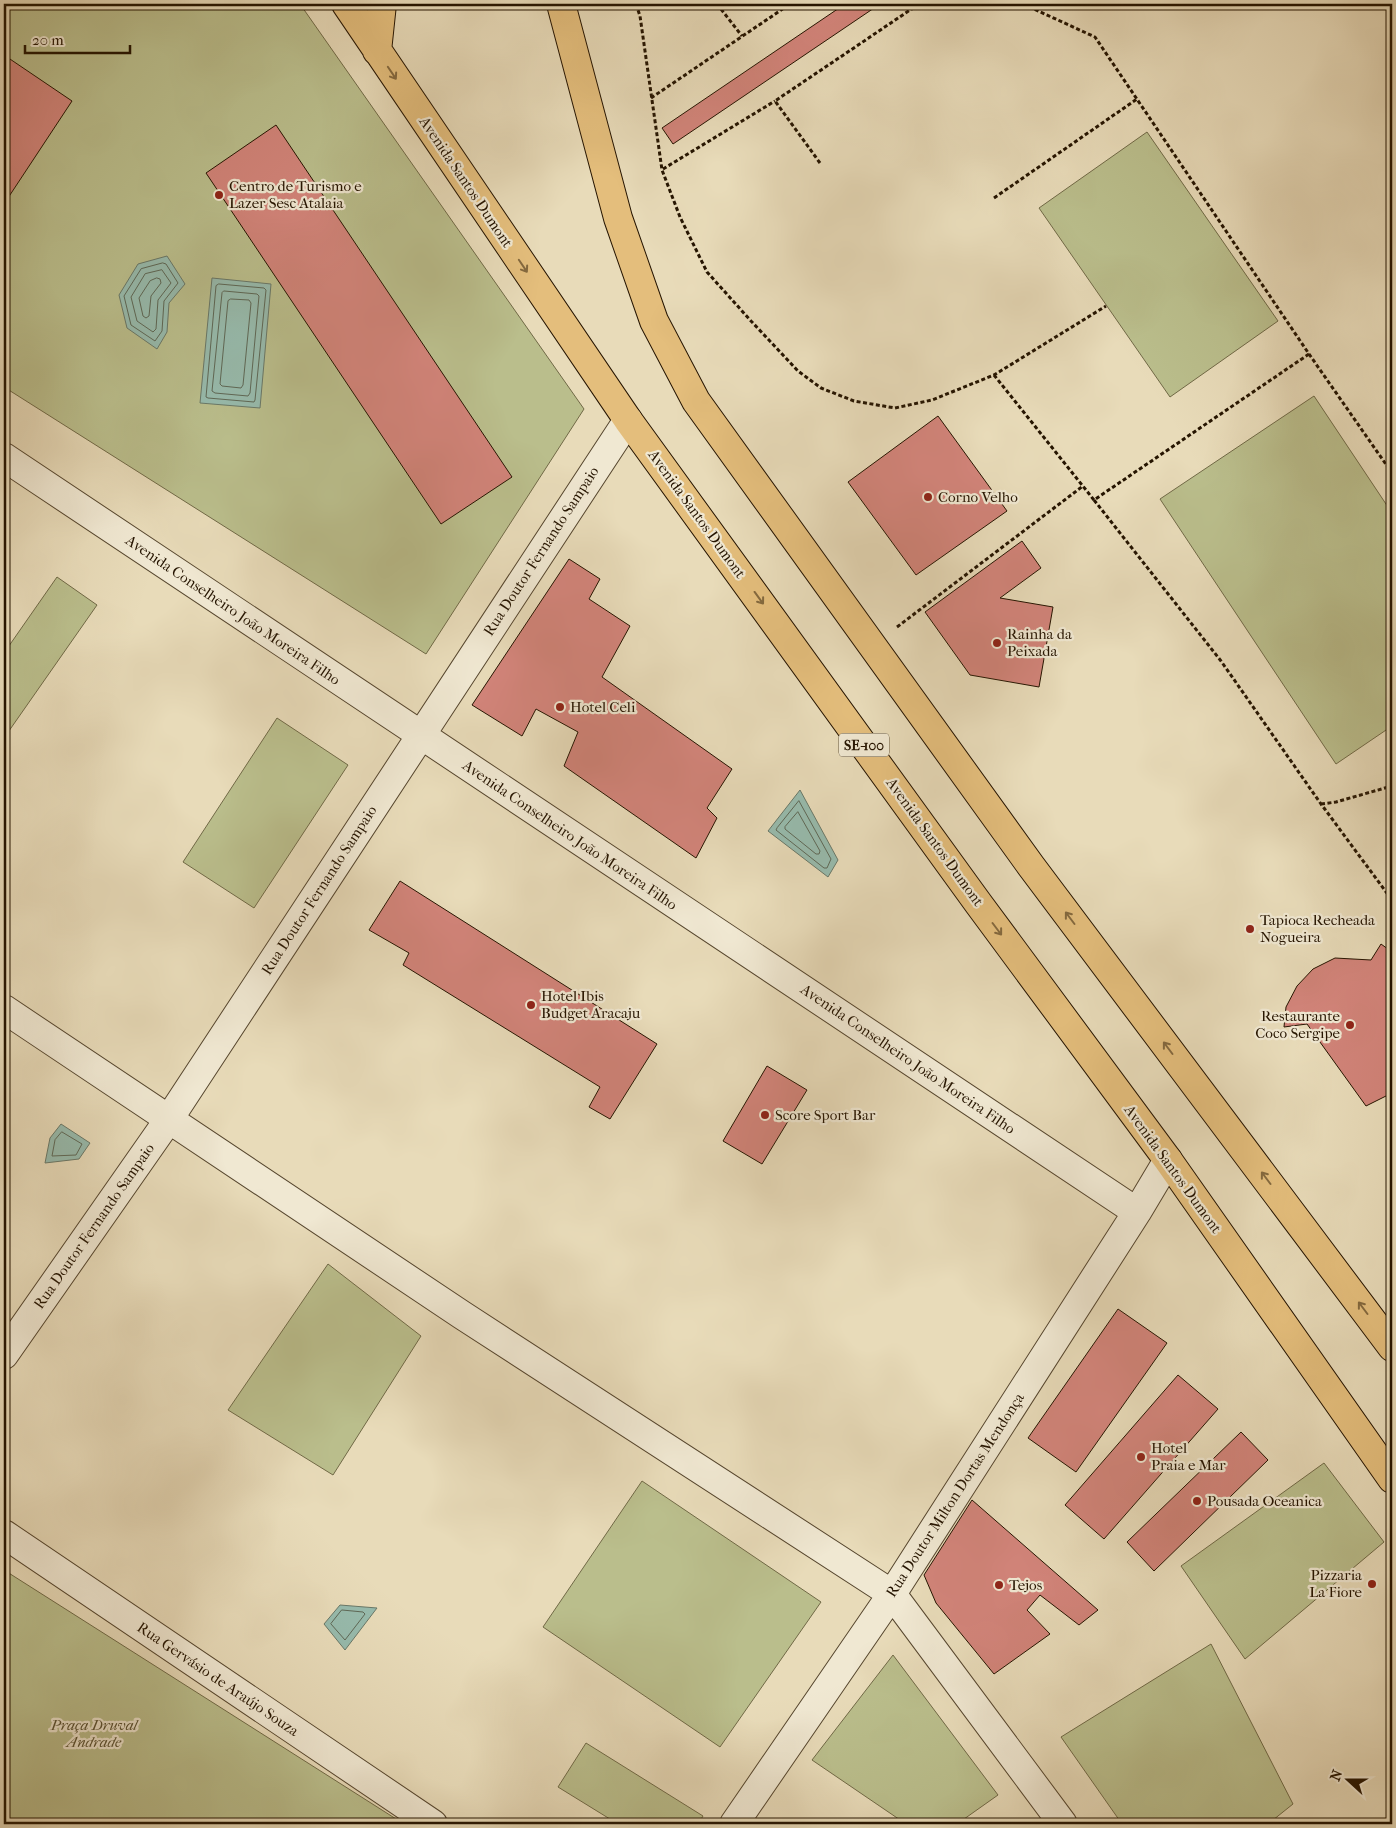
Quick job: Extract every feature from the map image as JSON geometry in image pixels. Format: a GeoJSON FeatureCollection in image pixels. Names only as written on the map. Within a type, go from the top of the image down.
{"type":"FeatureCollection","features":[{"type":"Feature","properties":{"kind":"main road","name":"Avenida Santos Dumont"},"geometry":{"type":"LineString","coordinates":[[346,4],[628,420],[978,903],[1168,1160],[1392,1479]]}},
{"type":"Feature","properties":{"kind":"main road"},"geometry":{"type":"LineString","coordinates":[[377,51],[382,4]]}},
{"type":"Feature","properties":{"kind":"main road"},"geometry":{"type":"LineString","coordinates":[[561,4],[618,218],[654,321],[696,400],[1031,866],[1392,1347]]}},
{"type":"Feature","properties":{"kind":"street","name":"Rua Doutor Fernando Sampaio"},"geometry":{"type":"LineString","coordinates":[[4,1355],[169,1118],[628,420]]}},
{"type":"Feature","properties":{"kind":"street","name":"Avenida Conselheiro João Moreira Filho"},"geometry":{"type":"LineString","coordinates":[[4,457],[1137,1212]]}},
{"type":"Feature","properties":{"kind":"street"},"geometry":{"type":"LineString","coordinates":[[4,1009],[462,1315],[892,1594],[1063,1824]]}},
{"type":"Feature","properties":{"kind":"street","name":"Rua Doutor Milton Dortas Mendonça"},"geometry":{"type":"LineString","coordinates":[[734,1824],[892,1594],[1137,1212],[1168,1160]]}},
{"type":"Feature","properties":{"kind":"street","name":"Rua Gervásio de Araújo Souza"},"geometry":{"type":"LineString","coordinates":[[4,1534],[433,1824]]}},
{"type":"Feature","properties":{"kind":"path"},"geometry":{"type":"LineString","coordinates":[[636,4],[640,16],[662,170],[680,217],[707,272],[798,371],[820,388],[854,401],[895,408],[932,400],[994,375],[1106,306]]}},
{"type":"Feature","properties":{"kind":"path"},"geometry":{"type":"LineString","coordinates":[[717,4],[742,36]]}},
{"type":"Feature","properties":{"kind":"path"},"geometry":{"type":"LineString","coordinates":[[651,98],[790,4]]}},
{"type":"Feature","properties":{"kind":"path"},"geometry":{"type":"LineString","coordinates":[[662,170],[775,101],[920,4]]}},
{"type":"Feature","properties":{"kind":"path"},"geometry":{"type":"LineString","coordinates":[[1023,4],[1095,37],[1309,354],[1392,473]]}},
{"type":"Feature","properties":{"kind":"path"},"geometry":{"type":"LineString","coordinates":[[994,198],[1137,99]]}},
{"type":"Feature","properties":{"kind":"path"},"geometry":{"type":"LineString","coordinates":[[775,101],[820,163]]}},
{"type":"Feature","properties":{"kind":"path"},"geometry":{"type":"LineString","coordinates":[[1094,500],[1309,354]]}},
{"type":"Feature","properties":{"kind":"path"},"geometry":{"type":"LineString","coordinates":[[994,375],[1221,661],[1321,804],[1392,900]]}},
{"type":"Feature","properties":{"kind":"path"},"geometry":{"type":"LineString","coordinates":[[873,646],[1083,486]]}},
{"type":"Feature","properties":{"kind":"path"},"geometry":{"type":"LineString","coordinates":[[1321,804],[1336,802],[1392,786]]}},
{"type":"Feature","properties":{"kind":"green space","name":"Centro de Turismo e Lazer Sesc Atalaia"},"geometry":{"type":"Polygon","coordinates":[[[4,4],[300,4],[584,409],[426,654],[4,387],[4,4]]]}},
{"type":"Feature","properties":{"kind":"green space"},"geometry":{"type":"Polygon","coordinates":[[[1147,132],[1278,321],[1170,397],[1039,208],[1147,132]]]}},
{"type":"Feature","properties":{"kind":"green space"},"geometry":{"type":"Polygon","coordinates":[[[1314,396],[1392,513],[1392,726],[1336,764],[1160,499],[1314,396]]]}},
{"type":"Feature","properties":{"kind":"green space"},"geometry":{"type":"Polygon","coordinates":[[[57,577],[97,605],[4,738],[4,653],[57,577]]]}},
{"type":"Feature","properties":{"kind":"green space"},"geometry":{"type":"Polygon","coordinates":[[[277,718],[348,765],[254,908],[183,862],[277,718]]]}},
{"type":"Feature","properties":{"kind":"green space"},"geometry":{"type":"Polygon","coordinates":[[[328,1264],[421,1336],[333,1475],[228,1410],[328,1264]]]}},
{"type":"Feature","properties":{"kind":"green space"},"geometry":{"type":"Polygon","coordinates":[[[1324,1463],[1384,1542],[1245,1659],[1181,1566],[1324,1463]]]}},
{"type":"Feature","properties":{"kind":"green space"},"geometry":{"type":"Polygon","coordinates":[[[642,1481],[821,1602],[720,1747],[543,1627],[642,1481]]]}},
{"type":"Feature","properties":{"kind":"green space","name":"Praça Druval Andrade"},"geometry":{"type":"Polygon","coordinates":[[[4,1570],[404,1824],[4,1824],[4,1570]]]}},
{"type":"Feature","properties":{"kind":"green space"},"geometry":{"type":"Polygon","coordinates":[[[1211,1644],[1293,1804],[1268,1824],[1122,1824],[1061,1737],[1211,1644]]]}},
{"type":"Feature","properties":{"kind":"green space"},"geometry":{"type":"Polygon","coordinates":[[[893,1655],[998,1795],[957,1824],[906,1824],[812,1760],[893,1655]]]}},
{"type":"Feature","properties":{"kind":"green space"},"geometry":{"type":"Polygon","coordinates":[[[586,1743],[703,1816],[698,1824],[618,1824],[558,1787],[586,1743]]]}},
{"type":"Feature","properties":{"kind":"water"},"geometry":{"type":"Polygon","coordinates":[[[167,256],[185,284],[169,303],[167,332],[157,349],[127,328],[119,295],[138,264],[167,256]]]}},
{"type":"Feature","properties":{"kind":"water"},"geometry":{"type":"Polygon","coordinates":[[[212,278],[271,284],[260,408],[200,403],[212,278]]]}},
{"type":"Feature","properties":{"kind":"water"},"geometry":{"type":"Polygon","coordinates":[[[800,790],[838,860],[828,877],[768,831],[800,790]]]}},
{"type":"Feature","properties":{"kind":"water"},"geometry":{"type":"Polygon","coordinates":[[[61,1124],[90,1143],[79,1159],[45,1163],[50,1138],[61,1124]]]}},
{"type":"Feature","properties":{"kind":"water"},"geometry":{"type":"Polygon","coordinates":[[[340,1605],[377,1608],[345,1650],[324,1624],[340,1605]]]}},
{"type":"Feature","properties":{"kind":"building"},"geometry":{"type":"Polygon","coordinates":[[[845,4],[880,4],[673,144],[662,128],[845,4]]]}},
{"type":"Feature","properties":{"kind":"building"},"geometry":{"type":"Polygon","coordinates":[[[4,55],[72,101],[4,204],[4,55]]]}},
{"type":"Feature","properties":{"kind":"building"},"geometry":{"type":"Polygon","coordinates":[[[276,125],[512,477],[441,524],[206,173],[276,125]]]}},
{"type":"Feature","properties":{"kind":"building","name":"Corno Velho"},"geometry":{"type":"Polygon","coordinates":[[[938,416],[1007,511],[916,575],[848,482],[938,416]]]}},
{"type":"Feature","properties":{"kind":"building","name":"Rainha da Peixada"},"geometry":{"type":"Polygon","coordinates":[[[1022,541],[1041,568],[1000,598],[1053,607],[1039,687],[970,675],[925,612],[1022,541]]]}},
{"type":"Feature","properties":{"kind":"building","name":"Hotel Celi"},"geometry":{"type":"Polygon","coordinates":[[[569,559],[600,579],[589,599],[630,626],[602,677],[732,769],[707,808],[717,818],[696,858],[564,766],[578,732],[536,709],[522,736],[472,705],[569,559]]]}},
{"type":"Feature","properties":{"kind":"building","name":"Hotel Ibis Budget Aracaju"},"geometry":{"type":"Polygon","coordinates":[[[400,881],[657,1044],[610,1119],[589,1107],[600,1087],[403,965],[409,953],[369,930],[400,881]]]}},
{"type":"Feature","properties":{"kind":"building","name":"Restaurante Coco Sergipe"},"geometry":{"type":"Polygon","coordinates":[[[1381,944],[1392,952],[1392,1093],[1366,1106],[1307,1024],[1284,1027],[1286,1007],[1297,986],[1313,969],[1335,958],[1371,960],[1381,944]]]}},
{"type":"Feature","properties":{"kind":"building","name":"Score Sport Bar"},"geometry":{"type":"Polygon","coordinates":[[[767,1066],[807,1090],[762,1164],[723,1141],[767,1066]]]}},
{"type":"Feature","properties":{"kind":"building"},"geometry":{"type":"Polygon","coordinates":[[[1118,1309],[1167,1343],[1076,1472],[1028,1438],[1118,1309]]]}},
{"type":"Feature","properties":{"kind":"building","name":"Hotel Praia e Mar"},"geometry":{"type":"Polygon","coordinates":[[[1178,1375],[1218,1409],[1104,1539],[1065,1505],[1178,1375]]]}},
{"type":"Feature","properties":{"kind":"building","name":"Pousada Oceanica"},"geometry":{"type":"Polygon","coordinates":[[[1241,1432],[1268,1460],[1154,1571],[1127,1542],[1241,1432]]]}},
{"type":"Feature","properties":{"kind":"building","name":"Tejos"},"geometry":{"type":"Polygon","coordinates":[[[972,1500],[1098,1610],[1079,1625],[1040,1595],[1027,1610],[1050,1634],[994,1674],[936,1603],[924,1575],[972,1500]]]}},
{"type":"Feature","properties":{"kind":"place","name":"Centro de Turismo e Lazer Sesc Atalaia"},"geometry":{"type":"Point","coordinates":[219,195]}},
{"type":"Feature","properties":{"kind":"place","name":"Corno Velho"},"geometry":{"type":"Point","coordinates":[928,497]}},
{"type":"Feature","properties":{"kind":"place","name":"Rainha da Peixada"},"geometry":{"type":"Point","coordinates":[997,643]}},
{"type":"Feature","properties":{"kind":"place","name":"Hotel Celi"},"geometry":{"type":"Point","coordinates":[560,707]}},
{"type":"Feature","properties":{"kind":"place","name":"Tapioca Recheada Nogueira"},"geometry":{"type":"Point","coordinates":[1250,929]}},
{"type":"Feature","properties":{"kind":"place","name":"Hotel Ibis Budget Aracaju"},"geometry":{"type":"Point","coordinates":[531,1005]}},
{"type":"Feature","properties":{"kind":"place","name":"Restaurante Coco Sergipe"},"geometry":{"type":"Point","coordinates":[1350,1025]}},
{"type":"Feature","properties":{"kind":"place","name":"Score Sport Bar"},"geometry":{"type":"Point","coordinates":[765,1115]}},
{"type":"Feature","properties":{"kind":"place","name":"Hotel Praia e Mar"},"geometry":{"type":"Point","coordinates":[1141,1457]}},
{"type":"Feature","properties":{"kind":"place","name":"Pousada Oceanica"},"geometry":{"type":"Point","coordinates":[1197,1501]}},
{"type":"Feature","properties":{"kind":"place","name":"Pizzaria La Fiore"},"geometry":{"type":"Point","coordinates":[1372,1584]}},
{"type":"Feature","properties":{"kind":"place","name":"Tejos"},"geometry":{"type":"Point","coordinates":[999,1585]}}]}
